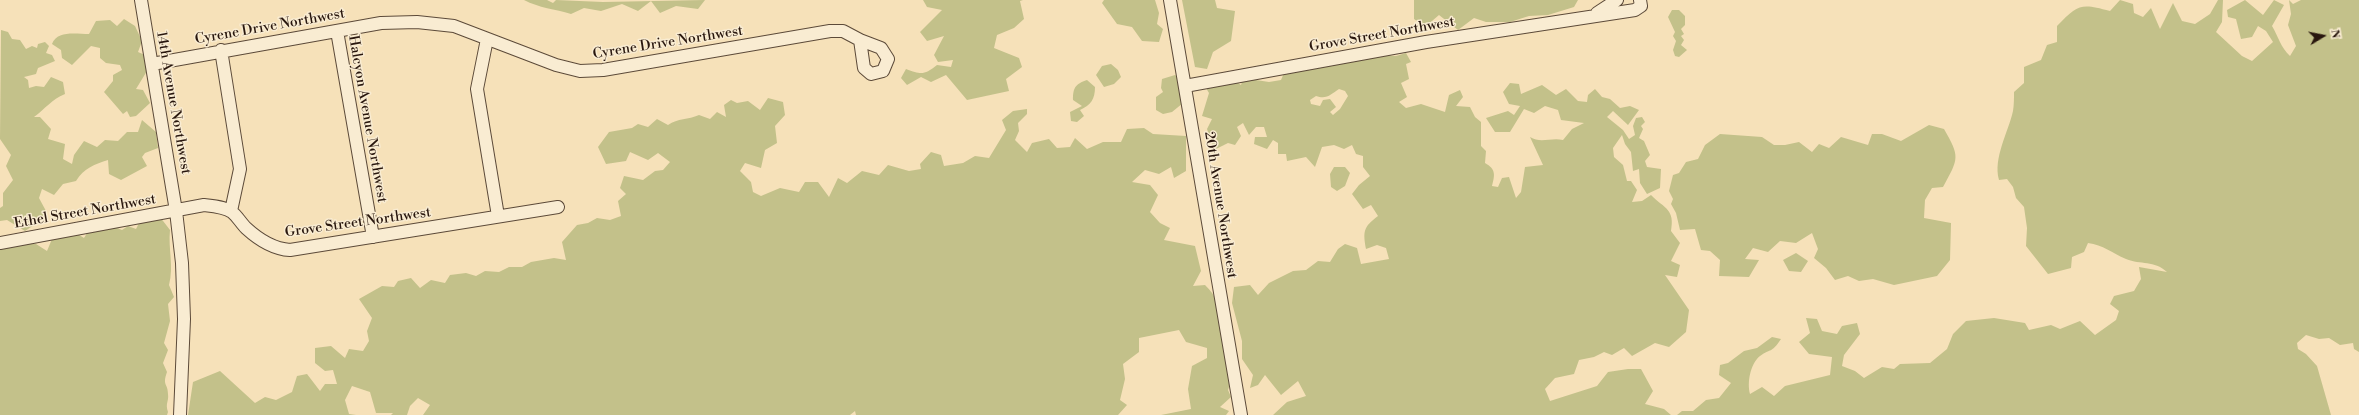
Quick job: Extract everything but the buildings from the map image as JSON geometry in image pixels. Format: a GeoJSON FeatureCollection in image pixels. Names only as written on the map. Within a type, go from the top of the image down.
{"type":"FeatureCollection","features":[{"type":"Feature","properties":{"kind":"street","name":"14th Avenue Northwest"},"geometry":{"type":"LineString","coordinates":[[140,0],[176,211],[184,290],[180,415]]}},
{"type":"Feature","properties":{"kind":"street","name":"20th Avenue Northwest"},"geometry":{"type":"LineString","coordinates":[[1170,0],[1241,415]]}},
{"type":"Feature","properties":{"kind":"street","name":"Grove Street Northwest"},"geometry":{"type":"LineString","coordinates":[[1585,18],[1609,7],[1617,0]]}},
{"type":"Feature","properties":{"kind":"street","name":"Grove Street Northwest"},"geometry":{"type":"LineString","coordinates":[[1185,86],[1426,42],[1635,10],[1641,6],[1640,0]]}},
{"type":"Feature","properties":{"kind":"street","name":"Cyrene Drive Northwest"},"geometry":{"type":"LineString","coordinates":[[152,64],[221,50],[381,23],[417,22],[454,26],[556,65],[580,72],[603,70],[830,31],[843,31],[860,40]]}},
{"type":"Feature","properties":{"kind":"street","name":"Halcyon Avenue Northwest"},"geometry":{"type":"LineString","coordinates":[[337,31],[373,237]]}},
{"type":"Feature","properties":{"kind":"street"},"geometry":{"type":"LineString","coordinates":[[487,39],[477,89],[498,216]]}},
{"type":"Feature","properties":{"kind":"street"},"geometry":{"type":"LineString","coordinates":[[176,211],[204,206],[217,207],[231,211],[240,169],[221,50]]}},
{"type":"Feature","properties":{"kind":"street","name":"Grove Street Northwest"},"geometry":{"type":"LineString","coordinates":[[231,211],[247,229],[278,249],[309,248],[558,207]]}},
{"type":"Feature","properties":{"kind":"street","name":"Ethel Street Northwest"},"geometry":{"type":"LineString","coordinates":[[0,243],[176,211]]}},
{"type":"Feature","properties":{"kind":"shaded area"},"geometry":{"type":"Polygon","coordinates":[[[524,0],[547,0],[553,3],[556,0],[603,2],[651,1],[638,11],[622,4],[601,11],[584,8],[571,14],[541,7],[524,0]]]}},
{"type":"Feature","properties":{"kind":"shaded area"},"geometry":{"type":"Polygon","coordinates":[[[705,0],[698,9],[676,6],[660,13],[651,1],[705,0]]]}},
{"type":"Feature","properties":{"kind":"shaded area"},"geometry":{"type":"Polygon","coordinates":[[[923,0],[1023,0],[1020,1],[1024,19],[1014,28],[997,35],[994,48],[1019,58],[1022,67],[1006,79],[1009,91],[967,100],[946,75],[931,82],[921,77],[907,85],[901,78],[906,69],[923,73],[929,71],[937,65],[951,67],[953,60],[938,62],[934,55],[944,36],[927,41],[920,32],[942,10],[927,7],[923,0]]]}},
{"type":"Feature","properties":{"kind":"shaded area"},"geometry":{"type":"Polygon","coordinates":[[[1104,0],[1155,0],[1159,13],[1157,24],[1163,29],[1159,42],[1142,41],[1132,27],[1117,24],[1102,3],[1104,0]]]}},
{"type":"Feature","properties":{"kind":"shaded area"},"geometry":{"type":"Polygon","coordinates":[[[1182,0],[1215,0],[1217,8],[1235,11],[1231,41],[1213,52],[1207,69],[1195,67],[1182,0]]]}},
{"type":"Feature","properties":{"kind":"shaded area"},"geometry":{"type":"Polygon","coordinates":[[[1414,0],[1578,0],[1574,7],[1548,15],[1529,16],[1510,22],[1486,22],[1474,18],[1458,30],[1439,15],[1425,27],[1414,19],[1414,0]]]}},
{"type":"Feature","properties":{"kind":"shaded area"},"geometry":{"type":"Polygon","coordinates":[[[2120,0],[2133,4],[2134,13],[2143,17],[2151,8],[2160,29],[2173,3],[2182,21],[2195,24],[2210,14],[2218,0],[2223,0],[2222,22],[2216,32],[2242,56],[2252,61],[2273,42],[2266,31],[2258,26],[2252,37],[2241,39],[2236,19],[2228,17],[2227,10],[2245,0],[2263,15],[2274,0],[2284,5],[2272,26],[2282,46],[2290,56],[2296,46],[2288,25],[2291,14],[2289,0],[2293,4],[2301,0],[2359,0],[2359,352],[2354,349],[2353,343],[2340,345],[2329,338],[2319,339],[2306,335],[2297,343],[2298,349],[2306,354],[2317,366],[2331,415],[1677,415],[1682,411],[1693,411],[1706,400],[1719,398],[1731,383],[1719,375],[1720,365],[1728,363],[1744,351],[1757,348],[1772,337],[1781,339],[1773,349],[1760,356],[1754,364],[1749,379],[1750,394],[1762,387],[1774,396],[1785,386],[1830,375],[1832,357],[1809,354],[1799,342],[1810,333],[1806,318],[1817,319],[1822,331],[1837,334],[1842,326],[1857,323],[1860,334],[1844,355],[1842,366],[1855,371],[1864,378],[1882,367],[1894,369],[1900,364],[1930,363],[1947,349],[1953,334],[1966,321],[1994,318],[2025,323],[2029,330],[2051,325],[2060,329],[2080,321],[2095,335],[2116,320],[2119,311],[2110,304],[2114,296],[2134,291],[2141,279],[2139,267],[2167,272],[2152,264],[2132,261],[2103,247],[2088,243],[2084,252],[2072,257],[2071,268],[2048,274],[2026,246],[2027,228],[2024,207],[2016,198],[2013,187],[2007,179],[1999,180],[1998,163],[1999,154],[2013,111],[2014,92],[2024,83],[2024,67],[2041,60],[2047,45],[2057,42],[2057,26],[2075,9],[2086,6],[2110,11],[2120,0]]]}},
{"type":"Feature","properties":{"kind":"shaded area"},"geometry":{"type":"Polygon","coordinates":[[[1672,10],[1679,10],[1685,16],[1685,25],[1681,29],[1684,34],[1681,36],[1684,40],[1681,45],[1687,50],[1679,57],[1675,56],[1673,50],[1676,41],[1673,36],[1675,32],[1668,17],[1672,10]]]}},
{"type":"Feature","properties":{"kind":"shaded area"},"geometry":{"type":"Polygon","coordinates":[[[124,19],[135,26],[142,41],[138,52],[145,55],[147,71],[136,89],[143,90],[150,103],[136,116],[130,117],[127,111],[123,114],[104,92],[113,81],[113,75],[122,70],[120,65],[106,63],[100,58],[100,48],[91,46],[72,65],[62,58],[61,50],[52,44],[54,40],[62,35],[73,33],[89,34],[96,21],[110,20],[117,26],[124,19]]]}},
{"type":"Feature","properties":{"kind":"shaded area"},"geometry":{"type":"Polygon","coordinates":[[[1,30],[8,32],[12,39],[20,40],[26,49],[32,46],[37,48],[38,44],[45,42],[49,46],[46,53],[52,55],[55,61],[38,68],[36,74],[24,77],[28,80],[29,88],[36,86],[44,87],[51,77],[63,82],[65,94],[60,96],[34,117],[40,117],[51,129],[48,139],[65,144],[63,159],[72,164],[74,155],[84,141],[97,147],[105,140],[118,141],[127,132],[138,132],[142,120],[156,132],[158,148],[145,153],[142,157],[147,166],[121,180],[109,174],[108,160],[90,167],[76,181],[63,184],[54,195],[42,189],[39,198],[46,211],[40,221],[25,231],[7,220],[0,221],[0,208],[3,206],[3,193],[13,180],[6,166],[11,155],[0,139],[1,30]]]}},
{"type":"Feature","properties":{"kind":"shaded area"},"geometry":{"type":"Polygon","coordinates":[[[1406,53],[1411,62],[1406,64],[1409,79],[1401,83],[1407,97],[1399,102],[1406,108],[1421,104],[1445,112],[1449,95],[1460,90],[1463,97],[1456,106],[1470,107],[1475,117],[1481,122],[1481,146],[1486,151],[1485,163],[1489,165],[1494,173],[1492,186],[1498,187],[1502,178],[1509,177],[1516,198],[1521,192],[1525,167],[1543,165],[1530,137],[1538,140],[1563,140],[1572,129],[1584,123],[1561,120],[1558,110],[1545,106],[1534,113],[1524,109],[1510,132],[1495,132],[1486,118],[1508,111],[1514,115],[1520,106],[1509,104],[1503,92],[1510,83],[1519,84],[1521,94],[1542,85],[1556,95],[1566,89],[1578,101],[1587,102],[1588,95],[1595,89],[1602,97],[1610,99],[1620,108],[1630,106],[1639,110],[1628,125],[1613,111],[1607,117],[1623,130],[1629,139],[1635,135],[1633,126],[1636,118],[1642,117],[1645,122],[1641,126],[1643,129],[1639,138],[1644,141],[1650,155],[1645,161],[1647,167],[1661,169],[1660,188],[1647,194],[1640,183],[1639,169],[1633,171],[1631,152],[1625,144],[1622,135],[1613,148],[1614,157],[1623,165],[1627,181],[1631,181],[1637,190],[1632,202],[1642,201],[1651,195],[1668,210],[1672,218],[1671,231],[1680,243],[1671,261],[1680,265],[1677,277],[1665,275],[1689,310],[1686,332],[1669,347],[1655,343],[1632,356],[1624,348],[1612,355],[1604,352],[1594,357],[1579,360],[1574,374],[1555,378],[1545,389],[1550,401],[1597,386],[1608,372],[1641,369],[1653,391],[1645,404],[1664,409],[1671,415],[1273,415],[1287,402],[1306,396],[1298,381],[1281,395],[1265,375],[1258,385],[1250,388],[1253,375],[1242,359],[1242,341],[1232,303],[1234,287],[1250,285],[1258,295],[1269,283],[1293,271],[1306,270],[1318,261],[1330,262],[1338,249],[1345,244],[1357,248],[1361,264],[1389,259],[1386,248],[1377,245],[1366,249],[1364,238],[1365,230],[1369,223],[1378,216],[1371,205],[1363,209],[1352,194],[1359,185],[1370,176],[1363,167],[1363,156],[1356,154],[1352,145],[1344,149],[1334,145],[1322,147],[1315,167],[1306,157],[1287,161],[1286,154],[1278,154],[1278,143],[1273,140],[1267,149],[1254,144],[1255,137],[1267,137],[1264,127],[1256,127],[1249,135],[1243,123],[1237,127],[1241,136],[1235,145],[1228,143],[1214,150],[1207,129],[1212,119],[1202,116],[1209,93],[1206,88],[1214,84],[1216,87],[1234,80],[1241,85],[1243,78],[1269,82],[1281,80],[1284,73],[1373,55],[1396,56],[1406,53]],[[1339,89],[1326,97],[1316,96],[1310,100],[1311,104],[1320,106],[1323,100],[1330,99],[1336,107],[1330,112],[1333,115],[1340,109],[1348,96],[1345,91],[1339,89]]]}},
{"type":"Feature","properties":{"kind":"shaded area"},"geometry":{"type":"Polygon","coordinates":[[[1111,64],[1118,70],[1121,77],[1114,84],[1104,87],[1096,75],[1102,66],[1111,64]]]}},
{"type":"Feature","properties":{"kind":"shaded area"},"geometry":{"type":"Polygon","coordinates":[[[1175,75],[1184,83],[1188,99],[1172,112],[1163,114],[1156,110],[1156,97],[1163,92],[1161,88],[1162,79],[1175,75]]]}},
{"type":"Feature","properties":{"kind":"shaded area"},"geometry":{"type":"Polygon","coordinates":[[[1087,80],[1095,87],[1092,101],[1080,110],[1084,116],[1077,122],[1071,121],[1070,112],[1082,106],[1073,100],[1074,89],[1077,85],[1087,80]]]}},
{"type":"Feature","properties":{"kind":"shaded area"},"geometry":{"type":"Polygon","coordinates":[[[768,98],[783,102],[785,115],[775,126],[777,143],[765,150],[761,168],[745,163],[740,171],[751,182],[753,192],[761,196],[780,188],[799,192],[805,182],[818,182],[829,197],[838,178],[847,183],[862,171],[879,175],[888,165],[909,171],[921,169],[920,164],[931,152],[941,155],[944,166],[963,163],[975,156],[989,158],[1006,130],[1002,120],[1013,111],[1027,109],[1027,114],[1018,123],[1019,131],[1015,140],[1027,152],[1032,143],[1049,139],[1057,148],[1070,147],[1075,138],[1087,149],[1103,142],[1121,142],[1127,129],[1144,128],[1153,134],[1186,136],[1186,171],[1174,178],[1171,167],[1159,174],[1145,170],[1132,182],[1150,185],[1158,195],[1150,212],[1160,223],[1170,228],[1164,240],[1195,246],[1201,271],[1193,286],[1205,285],[1209,289],[1215,298],[1218,307],[1219,322],[1229,333],[1235,369],[1228,390],[1231,397],[1220,407],[1229,411],[1226,415],[1161,415],[1191,409],[1188,389],[1192,366],[1207,358],[1207,348],[1186,342],[1179,330],[1139,338],[1139,352],[1123,364],[1125,379],[1120,400],[1127,405],[1118,415],[856,415],[855,411],[850,415],[423,415],[430,405],[418,398],[410,406],[407,415],[391,415],[393,413],[376,413],[370,392],[352,386],[345,400],[349,414],[356,415],[188,415],[193,382],[220,371],[255,403],[265,397],[276,400],[292,392],[297,376],[307,374],[320,391],[325,384],[337,384],[333,370],[325,371],[315,363],[315,348],[331,346],[345,358],[349,349],[363,351],[369,341],[367,331],[372,318],[359,299],[382,286],[394,287],[398,281],[411,278],[420,288],[431,280],[445,283],[450,275],[466,273],[476,276],[485,271],[499,272],[509,267],[522,267],[531,262],[554,258],[566,260],[562,242],[577,225],[588,223],[597,218],[610,220],[621,216],[618,201],[626,194],[620,188],[624,176],[643,180],[655,171],[663,170],[670,162],[658,153],[648,160],[630,152],[626,161],[606,164],[598,147],[609,132],[632,128],[638,124],[648,127],[657,119],[668,125],[676,121],[699,115],[710,119],[717,112],[726,117],[724,105],[731,100],[737,103],[748,101],[760,110],[768,98]]]}},
{"type":"Feature","properties":{"kind":"shaded area"},"geometry":{"type":"Polygon","coordinates":[[[1929,125],[1944,129],[1953,146],[1956,158],[1952,170],[1943,187],[1932,188],[1925,200],[1924,218],[1951,223],[1950,260],[1937,276],[1894,285],[1873,279],[1859,281],[1848,276],[1835,280],[1826,268],[1814,258],[1818,249],[1812,233],[1796,243],[1780,241],[1768,252],[1753,248],[1745,259],[1759,260],[1749,277],[1719,276],[1720,260],[1710,251],[1701,250],[1695,229],[1680,230],[1676,213],[1671,204],[1673,199],[1669,191],[1673,175],[1679,173],[1686,162],[1698,159],[1705,145],[1720,134],[1762,137],[1774,145],[1785,145],[1799,142],[1812,152],[1819,144],[1829,148],[1841,137],[1868,145],[1872,134],[1882,134],[1901,141],[1929,125]]]}},
{"type":"Feature","properties":{"kind":"shaded area"},"geometry":{"type":"Polygon","coordinates":[[[1334,167],[1345,167],[1350,173],[1345,186],[1337,191],[1331,187],[1330,174],[1334,167]]]}},
{"type":"Feature","properties":{"kind":"shaded area"},"geometry":{"type":"Polygon","coordinates":[[[143,215],[160,217],[170,230],[171,271],[169,285],[174,297],[168,304],[170,321],[164,343],[168,350],[163,363],[167,372],[165,382],[168,390],[167,415],[0,415],[0,250],[6,237],[16,234],[24,243],[36,244],[47,251],[52,239],[57,235],[66,237],[76,233],[84,238],[89,230],[112,226],[122,230],[128,226],[136,229],[143,215]]]}},
{"type":"Feature","properties":{"kind":"shaded area"},"geometry":{"type":"Polygon","coordinates":[[[1796,253],[1808,261],[1801,272],[1789,271],[1783,260],[1796,253]]]}}]}
